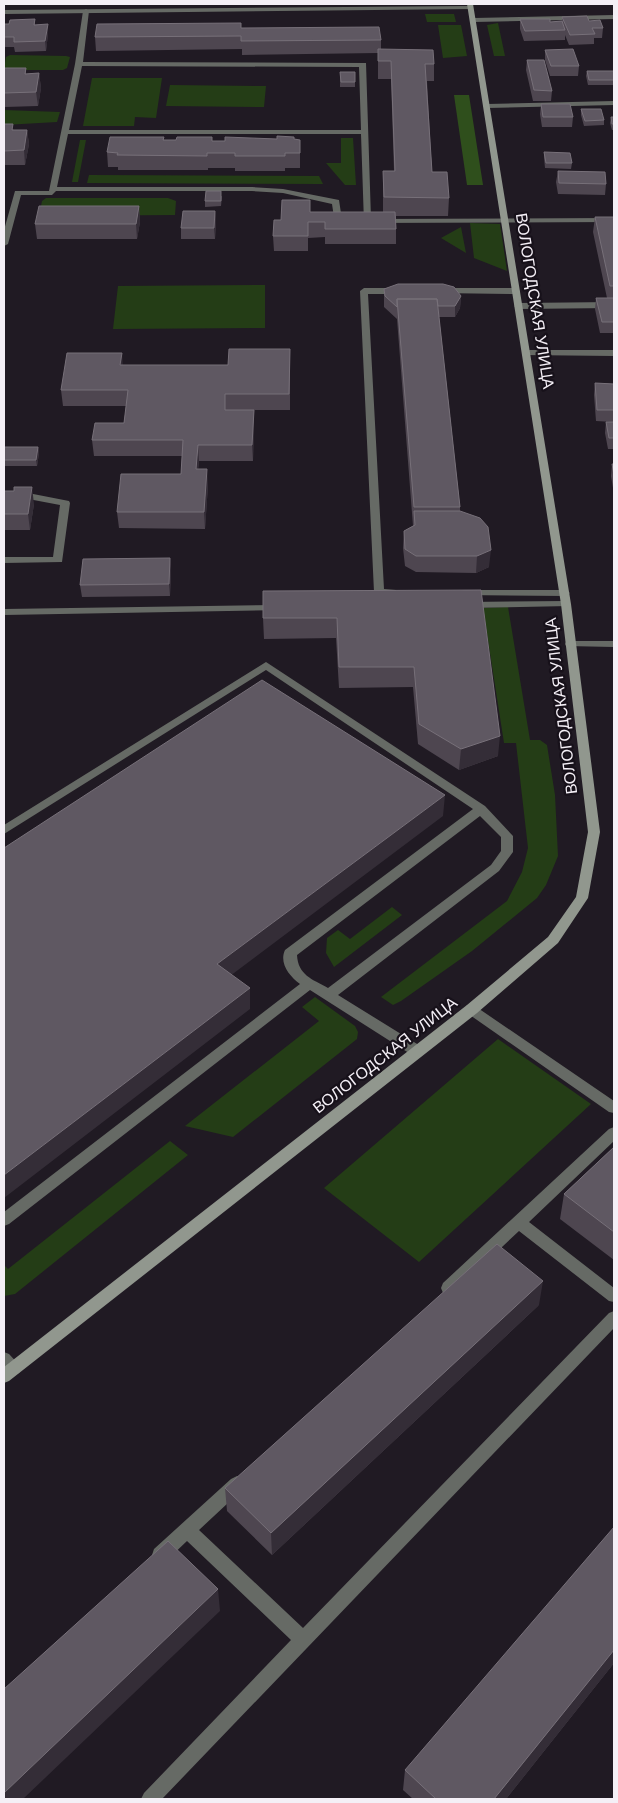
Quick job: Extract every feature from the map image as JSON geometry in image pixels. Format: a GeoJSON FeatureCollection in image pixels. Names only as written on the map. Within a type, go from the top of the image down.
{"type":"FeatureCollection","features":[{"type":"Feature","properties":{"kind":"main road","name":"ВОЛОГОДСКАЯ УЛИЦА"},"geometry":{"type":"LineString","coordinates":[[7,1368],[472,1009],[552,940],[582,898],[594,832],[566,598],[504,221],[474,20],[470,6]]}},
{"type":"Feature","properties":{"kind":"street"},"geometry":{"type":"LineString","coordinates":[[4,12],[86,12],[205,7],[470,6]]}},
{"type":"Feature","properties":{"kind":"street"},"geometry":{"type":"LineString","coordinates":[[4,244],[18,193],[52,193],[79,64],[86,12]]}},
{"type":"Feature","properties":{"kind":"street"},"geometry":{"type":"LineString","coordinates":[[474,20],[614,17]]}},
{"type":"Feature","properties":{"kind":"street"},"geometry":{"type":"LineString","coordinates":[[79,64],[363,65],[367,221]]}},
{"type":"Feature","properties":{"kind":"street"},"geometry":{"type":"LineString","coordinates":[[487,106],[614,103]]}},
{"type":"Feature","properties":{"kind":"street"},"geometry":{"type":"LineString","coordinates":[[65,132],[365,132]]}},
{"type":"Feature","properties":{"kind":"street"},"geometry":{"type":"LineString","coordinates":[[53,189],[252,189],[283,191],[336,202],[338,222],[614,220]]}},
{"type":"Feature","properties":{"kind":"street"},"geometry":{"type":"LineString","coordinates":[[398,592],[378,592],[364,292],[411,291]]}},
{"type":"Feature","properties":{"kind":"street"},"geometry":{"type":"LineString","coordinates":[[430,291],[516,291]]}},
{"type":"Feature","properties":{"kind":"street"},"geometry":{"type":"LineString","coordinates":[[518,306],[614,306]]}},
{"type":"Feature","properties":{"kind":"street"},"geometry":{"type":"LineString","coordinates":[[526,353],[614,353]]}},
{"type":"Feature","properties":{"kind":"street"},"geometry":{"type":"LineString","coordinates":[[4,495],[23,494],[65,503],[58,560],[4,560]]}},
{"type":"Feature","properties":{"kind":"street"},"geometry":{"type":"LineString","coordinates":[[457,593],[566,598]]}},
{"type":"Feature","properties":{"kind":"street"},"geometry":{"type":"LineString","coordinates":[[458,605],[566,598]]}},
{"type":"Feature","properties":{"kind":"street"},"geometry":{"type":"LineString","coordinates":[[4,612],[290,608]]}},
{"type":"Feature","properties":{"kind":"street"},"geometry":{"type":"LineString","coordinates":[[570,644],[614,644]]}},
{"type":"Feature","properties":{"kind":"street"},"geometry":{"type":"LineString","coordinates":[[4,830],[266,665],[481,809],[507,836],[507,852],[495,868],[328,995]]}},
{"type":"Feature","properties":{"kind":"street"},"geometry":{"type":"LineString","coordinates":[[417,1052],[298,976],[291,967],[290,953],[481,809]]}},
{"type":"Feature","properties":{"kind":"street"},"geometry":{"type":"LineString","coordinates":[[4,1220],[310,983]]}},
{"type":"Feature","properties":{"kind":"street"},"geometry":{"type":"LineString","coordinates":[[472,1009],[614,1108]]}},
{"type":"Feature","properties":{"kind":"street"},"geometry":{"type":"LineString","coordinates":[[439,1296],[614,1133]]}},
{"type":"Feature","properties":{"kind":"street"},"geometry":{"type":"LineString","coordinates":[[518,1222],[614,1296]]}},
{"type":"Feature","properties":{"kind":"street"},"geometry":{"type":"LineString","coordinates":[[150,1799],[614,1318]]}},
{"type":"Feature","properties":{"kind":"street"},"geometry":{"type":"LineString","coordinates":[[151,1563],[246,1477]]}},
{"type":"Feature","properties":{"kind":"street"},"geometry":{"type":"LineString","coordinates":[[188,1530],[303,1640]]}},
{"type":"Feature","properties":{"kind":"green space"},"geometry":{"type":"Polygon","coordinates":[[[425,14],[454,14],[456,22],[427,22],[425,14]]]}},
{"type":"Feature","properties":{"kind":"green space"},"geometry":{"type":"Polygon","coordinates":[[[498,23],[505,56],[494,56],[487,25],[498,23]]]}},
{"type":"Feature","properties":{"kind":"green space"},"geometry":{"type":"Polygon","coordinates":[[[438,25],[461,25],[467,56],[443,58],[438,25]]]}},
{"type":"Feature","properties":{"kind":"green space"},"geometry":{"type":"Polygon","coordinates":[[[10,55],[70,57],[67,68],[63,70],[7,70],[4,69],[6,57],[10,55]]]}},
{"type":"Feature","properties":{"kind":"green space"},"geometry":{"type":"Polygon","coordinates":[[[92,78],[162,78],[156,118],[135,117],[134,126],[83,126],[92,78]]]}},
{"type":"Feature","properties":{"kind":"green space"},"geometry":{"type":"Polygon","coordinates":[[[170,85],[266,86],[264,107],[166,106],[170,85]]]}},
{"type":"Feature","properties":{"kind":"green space"},"geometry":{"type":"Polygon","coordinates":[[[454,95],[469,95],[483,185],[467,185],[454,95]]]}},
{"type":"Feature","properties":{"kind":"green space"},"geometry":{"type":"Polygon","coordinates":[[[4,110],[60,112],[57,122],[4,125],[4,110]]]}},
{"type":"Feature","properties":{"kind":"green space"},"geometry":{"type":"Polygon","coordinates":[[[341,138],[353,138],[356,185],[345,185],[326,163],[341,163],[341,138]]]}},
{"type":"Feature","properties":{"kind":"green space"},"geometry":{"type":"Polygon","coordinates":[[[80,140],[86,140],[78,182],[72,182],[80,140]]]}},
{"type":"Feature","properties":{"kind":"green space"},"geometry":{"type":"Polygon","coordinates":[[[89,175],[319,176],[323,184],[87,183],[89,175]]]}},
{"type":"Feature","properties":{"kind":"green space"},"geometry":{"type":"Polygon","coordinates":[[[46,198],[168,198],[176,201],[175,215],[39,216],[42,201],[46,198]]]}},
{"type":"Feature","properties":{"kind":"green space"},"geometry":{"type":"Polygon","coordinates":[[[470,223],[500,224],[507,271],[474,258],[470,223]]]}},
{"type":"Feature","properties":{"kind":"green space"},"geometry":{"type":"Polygon","coordinates":[[[461,227],[466,253],[441,238],[461,227]]]}},
{"type":"Feature","properties":{"kind":"green space"},"geometry":{"type":"Polygon","coordinates":[[[265,285],[265,328],[113,329],[118,286],[265,285]]]}},
{"type":"Feature","properties":{"kind":"green space"},"geometry":{"type":"Polygon","coordinates":[[[508,607],[530,740],[540,740],[547,745],[555,795],[558,856],[546,885],[537,898],[472,951],[393,1005],[381,997],[507,901],[522,872],[528,848],[516,743],[504,743],[483,608],[508,607]]]}},
{"type":"Feature","properties":{"kind":"green space"},"geometry":{"type":"Polygon","coordinates":[[[392,907],[402,915],[334,967],[326,953],[327,938],[338,930],[350,939],[392,907]]]}},
{"type":"Feature","properties":{"kind":"green space"},"geometry":{"type":"Polygon","coordinates":[[[315,997],[355,1026],[358,1032],[357,1039],[233,1137],[185,1126],[319,1021],[302,1007],[315,997]]]}},
{"type":"Feature","properties":{"kind":"green space"},"geometry":{"type":"Polygon","coordinates":[[[498,1039],[591,1104],[419,1262],[324,1188],[498,1039]]]}},
{"type":"Feature","properties":{"kind":"green space"},"geometry":{"type":"Polygon","coordinates":[[[170,1141],[188,1155],[15,1294],[4,1296],[4,1265],[8,1269],[170,1141]]]}},
{"type":"Feature","properties":{"kind":"building"},"geometry":{"type":"Polygon","coordinates":[[[587,16],[589,21],[600,20],[603,28],[592,28],[595,34],[570,35],[562,17],[587,16]]]}},
{"type":"Feature","properties":{"kind":"building"},"geometry":{"type":"Polygon","coordinates":[[[35,19],[34,25],[48,24],[45,41],[14,42],[14,37],[4,37],[4,24],[9,24],[10,20],[35,19]]]}},
{"type":"Feature","properties":{"kind":"building"},"geometry":{"type":"Polygon","coordinates":[[[520,19],[550,19],[550,22],[562,21],[565,30],[525,31],[520,19]]]}},
{"type":"Feature","properties":{"kind":"building"},"geometry":{"type":"Polygon","coordinates":[[[241,23],[241,28],[379,27],[381,40],[241,41],[241,36],[95,37],[97,24],[241,23]]]}},
{"type":"Feature","properties":{"kind":"building"},"geometry":{"type":"Polygon","coordinates":[[[378,49],[433,50],[434,64],[425,64],[432,172],[447,172],[449,198],[384,197],[383,171],[395,171],[391,61],[378,61],[378,49]]]}},
{"type":"Feature","properties":{"kind":"building"},"geometry":{"type":"Polygon","coordinates":[[[573,49],[579,66],[551,66],[545,50],[573,49]]]}},
{"type":"Feature","properties":{"kind":"building"},"geometry":{"type":"Polygon","coordinates":[[[527,60],[544,60],[552,91],[534,90],[527,60]]]}},
{"type":"Feature","properties":{"kind":"building"},"geometry":{"type":"Polygon","coordinates":[[[4,68],[26,68],[25,74],[39,73],[36,92],[4,93],[4,68]]]}},
{"type":"Feature","properties":{"kind":"building"},"geometry":{"type":"Polygon","coordinates":[[[587,71],[614,71],[614,80],[589,80],[587,71]]]}},
{"type":"Feature","properties":{"kind":"building"},"geometry":{"type":"Polygon","coordinates":[[[340,72],[355,72],[355,82],[341,82],[340,72]]]}},
{"type":"Feature","properties":{"kind":"building"},"geometry":{"type":"Polygon","coordinates":[[[541,104],[570,104],[573,117],[543,117],[541,104]]]}},
{"type":"Feature","properties":{"kind":"building"},"geometry":{"type":"Polygon","coordinates":[[[581,109],[601,109],[604,120],[585,121],[581,109]]]}},
{"type":"Feature","properties":{"kind":"building"},"geometry":{"type":"Polygon","coordinates":[[[611,117],[614,117],[614,124],[612,124],[611,117]]]}},
{"type":"Feature","properties":{"kind":"building"},"geometry":{"type":"Polygon","coordinates":[[[4,124],[13,124],[12,130],[27,130],[24,150],[4,151],[4,124]]]}},
{"type":"Feature","properties":{"kind":"building"},"geometry":{"type":"Polygon","coordinates":[[[277,136],[294,137],[294,139],[300,140],[300,153],[285,153],[285,156],[235,156],[235,153],[207,153],[207,156],[117,155],[118,153],[107,152],[110,137],[164,137],[163,140],[176,140],[177,137],[212,137],[212,141],[225,141],[225,137],[277,139],[277,136]]]}},
{"type":"Feature","properties":{"kind":"building"},"geometry":{"type":"Polygon","coordinates":[[[544,152],[570,153],[572,163],[546,163],[544,152]]]}},
{"type":"Feature","properties":{"kind":"building"},"geometry":{"type":"Polygon","coordinates":[[[558,171],[605,172],[606,184],[559,183],[558,171]]]}},
{"type":"Feature","properties":{"kind":"building"},"geometry":{"type":"Polygon","coordinates":[[[206,191],[221,191],[221,201],[205,201],[206,191]]]}},
{"type":"Feature","properties":{"kind":"building"},"geometry":{"type":"Polygon","coordinates":[[[282,200],[310,200],[310,212],[395,212],[396,229],[325,229],[325,222],[308,222],[308,236],[273,236],[274,220],[281,220],[282,200]]]}},
{"type":"Feature","properties":{"kind":"building"},"geometry":{"type":"Polygon","coordinates":[[[39,206],[139,206],[136,224],[35,224],[39,206]]]}},
{"type":"Feature","properties":{"kind":"building"},"geometry":{"type":"Polygon","coordinates":[[[183,211],[215,211],[214,228],[181,228],[183,211]]]}},
{"type":"Feature","properties":{"kind":"building"},"geometry":{"type":"Polygon","coordinates":[[[595,217],[614,217],[614,286],[610,286],[595,217]]]}},
{"type":"Feature","properties":{"kind":"building"},"geometry":{"type":"Polygon","coordinates":[[[398,284],[443,284],[454,287],[461,296],[455,306],[438,306],[437,299],[397,299],[397,307],[385,296],[384,289],[398,284]]]}},
{"type":"Feature","properties":{"kind":"building"},"geometry":{"type":"Polygon","coordinates":[[[596,298],[614,298],[614,322],[602,322],[596,298]]]}},
{"type":"Feature","properties":{"kind":"building"},"geometry":{"type":"Polygon","coordinates":[[[397,299],[437,299],[460,507],[414,507],[397,299]]]}},
{"type":"Feature","properties":{"kind":"building"},"geometry":{"type":"Polygon","coordinates":[[[229,349],[290,349],[289,394],[225,394],[225,410],[254,410],[252,445],[198,445],[196,469],[207,469],[204,512],[117,512],[121,474],[181,474],[183,440],[92,440],[95,423],[124,423],[128,390],[61,390],[67,353],[122,353],[120,365],[228,365],[229,349]]]}},
{"type":"Feature","properties":{"kind":"building"},"geometry":{"type":"Polygon","coordinates":[[[595,383],[614,384],[614,410],[597,410],[595,383]]]}},
{"type":"Feature","properties":{"kind":"building"},"geometry":{"type":"Polygon","coordinates":[[[606,422],[614,422],[614,438],[609,438],[606,422]]]}},
{"type":"Feature","properties":{"kind":"building"},"geometry":{"type":"Polygon","coordinates":[[[4,447],[38,447],[36,460],[4,460],[4,447]]]}},
{"type":"Feature","properties":{"kind":"building"},"geometry":{"type":"Polygon","coordinates":[[[14,487],[32,487],[28,514],[4,514],[4,491],[14,491],[14,487]]]}},
{"type":"Feature","properties":{"kind":"building"},"geometry":{"type":"Polygon","coordinates":[[[414,511],[460,511],[480,518],[488,527],[491,550],[477,556],[416,556],[405,549],[404,531],[415,525],[414,511]]]}},
{"type":"Feature","properties":{"kind":"building"},"geometry":{"type":"Polygon","coordinates":[[[170,558],[169,584],[80,585],[83,559],[170,558]]]}},
{"type":"Feature","properties":{"kind":"building"},"geometry":{"type":"Polygon","coordinates":[[[481,590],[500,736],[461,749],[419,724],[414,667],[339,667],[337,618],[263,618],[263,591],[481,590]]]}},
{"type":"Feature","properties":{"kind":"building"},"geometry":{"type":"Polygon","coordinates":[[[262,680],[445,795],[217,964],[250,988],[4,1175],[4,848],[262,680]]]}},
{"type":"Feature","properties":{"kind":"building"},"geometry":{"type":"Polygon","coordinates":[[[614,1147],[614,1232],[564,1194],[614,1147]]]}},
{"type":"Feature","properties":{"kind":"building"},"geometry":{"type":"Polygon","coordinates":[[[497,1244],[543,1281],[271,1533],[225,1488],[497,1244]]]}},
{"type":"Feature","properties":{"kind":"building"},"geometry":{"type":"Polygon","coordinates":[[[614,1527],[614,1650],[494,1799],[436,1799],[405,1770],[614,1527]]]}},
{"type":"Feature","properties":{"kind":"building"},"geometry":{"type":"Polygon","coordinates":[[[168,1541],[218,1589],[4,1793],[4,1689],[168,1541]]]}}]}
